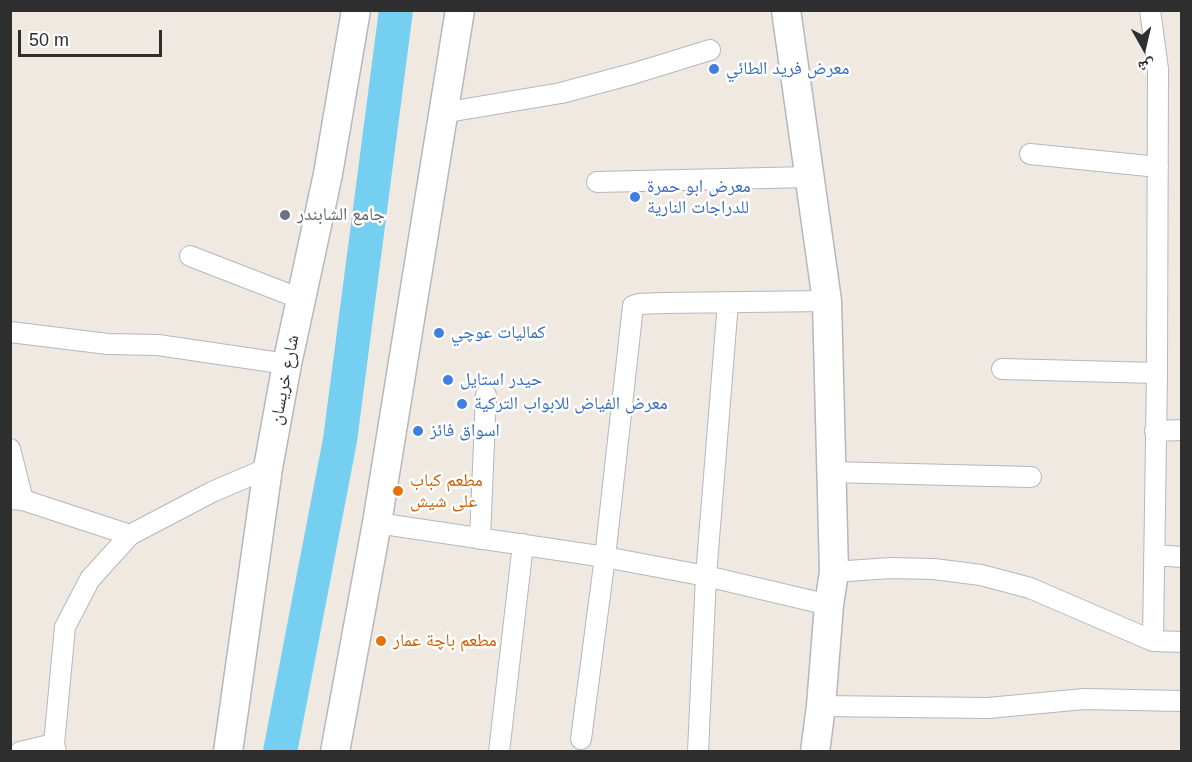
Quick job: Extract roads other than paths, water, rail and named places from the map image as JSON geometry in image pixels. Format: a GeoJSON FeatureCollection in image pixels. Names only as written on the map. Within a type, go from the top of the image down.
{"type":"FeatureCollection","features":[{"type":"Feature","properties":{"kind":"street"},"geometry":{"type":"LineString","coordinates":[[335,752],[377,523],[460,10]]}},
{"type":"Feature","properties":{"kind":"street"},"geometry":{"type":"LineString","coordinates":[[786,10],[827,301],[834,572],[815,752]]}},
{"type":"Feature","properties":{"kind":"street"},"geometry":{"type":"LineString","coordinates":[[1150,10],[1158,69],[1153,640]]}},
{"type":"Feature","properties":{"kind":"street","name":"شارع خريسان"},"geometry":{"type":"LineString","coordinates":[[228,752],[268,468],[287,364],[328,174],[353,12]]}},
{"type":"Feature","properties":{"kind":"street"},"geometry":{"type":"LineString","coordinates":[[442,113],[561,93],[710,50]]}},
{"type":"Feature","properties":{"kind":"street"},"geometry":{"type":"LineString","coordinates":[[1030,154],[1158,167]]}},
{"type":"Feature","properties":{"kind":"street"},"geometry":{"type":"LineString","coordinates":[[597,182],[809,177]]}},
{"type":"Feature","properties":{"kind":"street"},"geometry":{"type":"LineString","coordinates":[[190,256],[301,299]]}},
{"type":"Feature","properties":{"kind":"street"},"geometry":{"type":"LineString","coordinates":[[581,739],[605,556],[633,306],[639,304],[827,301]]}},
{"type":"Feature","properties":{"kind":"street"},"geometry":{"type":"LineString","coordinates":[[698,752],[706,576],[728,302]]}},
{"type":"Feature","properties":{"kind":"street"},"geometry":{"type":"LineString","coordinates":[[10,332],[108,344],[158,345],[287,364]]}},
{"type":"Feature","properties":{"kind":"street"},"geometry":{"type":"LineString","coordinates":[[1002,369],[1157,373]]}},
{"type":"Feature","properties":{"kind":"street"},"geometry":{"type":"LineString","coordinates":[[480,538],[486,394]]}},
{"type":"Feature","properties":{"kind":"street"},"geometry":{"type":"LineString","coordinates":[[1155,431],[1182,430]]}},
{"type":"Feature","properties":{"kind":"street"},"geometry":{"type":"LineString","coordinates":[[10,449],[17,499],[130,535]]}},
{"type":"Feature","properties":{"kind":"street"},"geometry":{"type":"LineString","coordinates":[[20,752],[55,748],[65,627],[90,579],[130,535],[212,492],[268,468]]}},
{"type":"Feature","properties":{"kind":"street"},"geometry":{"type":"LineString","coordinates":[[831,472],[1031,477]]}},
{"type":"Feature","properties":{"kind":"street"},"geometry":{"type":"LineString","coordinates":[[377,523],[605,556],[706,576],[829,605]]}},
{"type":"Feature","properties":{"kind":"street"},"geometry":{"type":"LineString","coordinates":[[499,752],[523,544]]}},
{"type":"Feature","properties":{"kind":"street"},"geometry":{"type":"LineString","coordinates":[[1154,555],[1182,557]]}},
{"type":"Feature","properties":{"kind":"street"},"geometry":{"type":"LineString","coordinates":[[834,572],[901,568],[934,569],[981,575],[1030,588],[1153,640],[1182,642]]}},
{"type":"Feature","properties":{"kind":"street"},"geometry":{"type":"LineString","coordinates":[[821,706],[988,708],[1084,699],[1182,701]]}},
{"type":"Feature","properties":{"kind":"waterway"},"geometry":{"type":"LineString","coordinates":[[280,752],[340,440],[396,10]]}},
{"type":"Feature","properties":{"kind":"place","name":"معرض فريد الطائي"},"geometry":{"type":"Point","coordinates":[714,69]}},
{"type":"Feature","properties":{"kind":"place","name":"معرض ابو حمرة للدراجات النارية"},"geometry":{"type":"Point","coordinates":[635,197]}},
{"type":"Feature","properties":{"kind":"place","name":"جامع الشابندر"},"geometry":{"type":"Point","coordinates":[285,215]}},
{"type":"Feature","properties":{"kind":"place","name":"كماليات عوچي"},"geometry":{"type":"Point","coordinates":[439,333]}},
{"type":"Feature","properties":{"kind":"place","name":"حيدر استايل"},"geometry":{"type":"Point","coordinates":[448,380]}},
{"type":"Feature","properties":{"kind":"place","name":"معرض الفياض للابواب التركية"},"geometry":{"type":"Point","coordinates":[462,404]}},
{"type":"Feature","properties":{"kind":"place","name":"اسواق فائز"},"geometry":{"type":"Point","coordinates":[418,431]}},
{"type":"Feature","properties":{"kind":"place","name":"مطعم كباب على شيش"},"geometry":{"type":"Point","coordinates":[398,491]}},
{"type":"Feature","properties":{"kind":"place","name":"مطعم باچة عمار"},"geometry":{"type":"Point","coordinates":[381,641]}}]}
